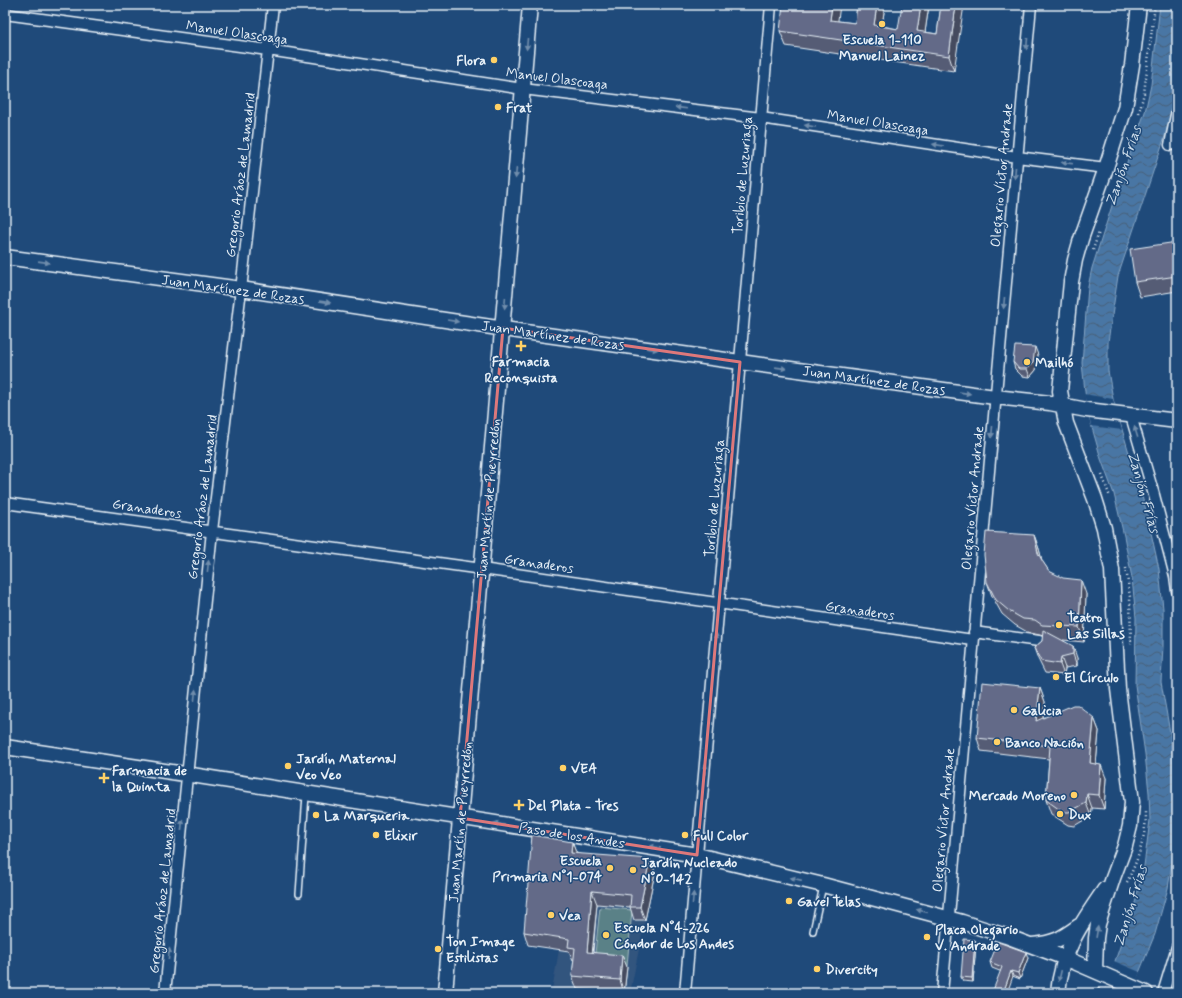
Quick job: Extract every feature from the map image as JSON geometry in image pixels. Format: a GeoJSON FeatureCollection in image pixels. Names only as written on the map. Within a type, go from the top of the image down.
{"type":"FeatureCollection","features":[{"type":"Feature","properties":{"kind":"street","name":"Gregorio Aráoz de Lamadrid"},"geometry":{"type":"LineString","coordinates":[[166,993],[212,531],[273,5]]}},
{"type":"Feature","properties":{"kind":"street","name":"Juan Martín de Pueyrredón"},"geometry":{"type":"LineString","coordinates":[[445,993],[530,5]]}},
{"type":"Feature","properties":{"kind":"street","name":"Toribio de Luzuriaga"},"geometry":{"type":"LineString","coordinates":[[685,993],[771,5]]}},
{"type":"Feature","properties":{"kind":"street","name":"Olegario Víctor Andrade"},"geometry":{"type":"LineString","coordinates":[[942,993],[1030,5]]}},
{"type":"Feature","properties":{"kind":"street"},"geometry":{"type":"LineString","coordinates":[[1095,971],[1098,924],[1112,878],[1121,857],[1128,834],[1132,816],[1132,802],[1118,689],[1112,570],[1104,528],[1095,499],[1066,423],[1060,387],[1072,275],[1081,239],[1125,108],[1139,5]]}},
{"type":"Feature","properties":{"kind":"street","name":"Manuel Olascoaga"},"geometry":{"type":"LineString","coordinates":[[5,14],[268,50],[523,89],[761,118],[1106,168]]}},
{"type":"Feature","properties":{"kind":"street"},"geometry":{"type":"LineString","coordinates":[[1174,144],[1177,110]]}},
{"type":"Feature","properties":{"kind":"street","name":"Juan Martínez de Rozas"},"geometry":{"type":"LineString","coordinates":[[5,257],[241,289],[740,362],[1177,422]]}},
{"type":"Feature","properties":{"kind":"street"},"geometry":{"type":"LineString","coordinates":[[1124,415],[1156,502],[1175,576],[1177,591]]}},
{"type":"Feature","properties":{"kind":"street","name":"Granaderos"},"geometry":{"type":"LineString","coordinates":[[5,503],[482,569],[719,604],[974,636],[1039,641]]}},
{"type":"Feature","properties":{"kind":"street","name":"Paso de los Andes"},"geometry":{"type":"LineString","coordinates":[[5,747],[187,774],[697,855],[823,885],[948,918],[1065,958],[1140,990]]}},
{"type":"Feature","properties":{"kind":"street"},"geometry":{"type":"LineString","coordinates":[[1058,993],[1060,974],[1065,958],[1079,926],[1112,878]]}},
{"type":"Feature","properties":{"kind":"street"},"geometry":{"type":"LineString","coordinates":[[1028,945],[1047,944],[1059,940],[1079,926]]}},
{"type":"Feature","properties":{"kind":"street"},"geometry":{"type":"LineString","coordinates":[[1162,993],[1177,947]]}},
{"type":"Feature","properties":{"kind":"lane"},"geometry":{"type":"LineString","coordinates":[[299,894],[307,793]]}},
{"type":"Feature","properties":{"kind":"lane"},"geometry":{"type":"LineString","coordinates":[[813,931],[823,885]]}},
{"type":"Feature","properties":{"kind":"path"},"geometry":{"type":"LineString","coordinates":[[1138,117],[1144,93],[1155,5]]}},
{"type":"Feature","properties":{"kind":"path"},"geometry":{"type":"LineString","coordinates":[[1092,255],[1101,228]]}},
{"type":"Feature","properties":{"kind":"path"},"geometry":{"type":"LineString","coordinates":[[1098,991],[1105,993]]}},
{"type":"Feature","properties":{"kind":"highlighted area"},"geometry":{"type":"Polygon","coordinates":[[[503,328],[740,362],[697,855],[460,818],[503,328]]]}},
{"type":"Feature","properties":{"kind":"shaded area","name":"Escuela N°4-226 Cóndor de Los Andes"},"geometry":{"type":"Polygon","coordinates":[[[577,855],[656,866],[630,993],[576,993],[552,990],[559,950],[568,951],[577,855]]]}},
{"type":"Feature","properties":{"kind":"green space"},"geometry":{"type":"Polygon","coordinates":[[[600,907],[632,910],[627,966],[594,963],[600,907]]]}},
{"type":"Feature","properties":{"kind":"water"},"geometry":{"type":"Polygon","coordinates":[[[1160,5],[1177,5],[1177,85],[1165,136],[1118,276],[1108,342],[1108,371],[1113,399],[1146,510],[1159,569],[1163,609],[1161,682],[1171,738],[1177,796],[1175,846],[1168,888],[1155,934],[1132,993],[1104,993],[1135,903],[1144,866],[1150,820],[1145,754],[1135,685],[1136,618],[1132,578],[1114,494],[1101,459],[1087,410],[1082,363],[1088,287],[1092,268],[1118,187],[1145,112],[1151,85],[1160,5]]]}},
{"type":"Feature","properties":{"kind":"pier"},"geometry":{"type":"Polygon","coordinates":[[[1084,394],[1113,399],[1122,430],[1091,426],[1084,394]]]}},
{"type":"Feature","properties":{"kind":"pier"},"geometry":{"type":"Polygon","coordinates":[[[1114,961],[1140,972],[1132,993],[1104,993],[1114,961]]]}},
{"type":"Feature","properties":{"kind":"building"},"geometry":{"type":"Polygon","coordinates":[[[783,5],[832,5],[830,20],[855,23],[857,5],[877,5],[874,25],[898,29],[902,5],[921,5],[917,31],[937,34],[941,5],[956,5],[949,56],[780,31],[783,5]]]}},
{"type":"Feature","properties":{"kind":"building"},"geometry":{"type":"Polygon","coordinates":[[[1177,242],[1177,276],[1135,282],[1130,249],[1177,242]]]}},
{"type":"Feature","properties":{"kind":"building"},"geometry":{"type":"Polygon","coordinates":[[[1015,346],[1035,347],[1033,363],[1027,369],[1019,369],[1013,362],[1015,346]]]}},
{"type":"Feature","properties":{"kind":"building"},"geometry":{"type":"Polygon","coordinates":[[[986,532],[1034,535],[1038,553],[1049,571],[1063,578],[1081,580],[1079,627],[1042,625],[1035,620],[1023,619],[1009,611],[996,600],[987,582],[984,555],[986,532]]]}},
{"type":"Feature","properties":{"kind":"building"},"geometry":{"type":"Polygon","coordinates":[[[1043,630],[1073,646],[1073,654],[1061,657],[1060,664],[1041,661],[1034,648],[1042,641],[1043,630]]]}},
{"type":"Feature","properties":{"kind":"building"},"geometry":{"type":"Polygon","coordinates":[[[982,682],[1040,688],[1036,721],[1073,705],[1078,705],[1094,718],[1090,763],[1101,765],[1099,795],[1087,794],[1086,803],[1069,812],[1063,812],[1046,800],[1050,746],[977,738],[982,682]]]}},
{"type":"Feature","properties":{"kind":"building"},"geometry":{"type":"Polygon","coordinates":[[[532,835],[572,842],[571,853],[650,859],[640,907],[630,907],[631,895],[592,891],[587,952],[622,955],[620,980],[572,976],[575,948],[568,947],[569,939],[524,932],[532,835]]]}},
{"type":"Feature","properties":{"kind":"building"},"geometry":{"type":"Polygon","coordinates":[[[964,939],[975,940],[972,978],[961,977],[964,939]]]}},
{"type":"Feature","properties":{"kind":"building"},"geometry":{"type":"Polygon","coordinates":[[[998,942],[1026,952],[1018,973],[1011,971],[1003,993],[992,993],[1002,967],[990,962],[998,942]]]}},
{"type":"Feature","properties":{"kind":"building"},"geometry":{"type":"Polygon","coordinates":[[[981,989],[991,993],[979,993],[981,989]]]}},
{"type":"Feature","properties":{"kind":"place","name":"Escuela 1-110 Manuel Lainez"},"geometry":{"type":"Point","coordinates":[882,24]}},
{"type":"Feature","properties":{"kind":"place","name":"Flora"},"geometry":{"type":"Point","coordinates":[494,60]}},
{"type":"Feature","properties":{"kind":"place","name":"Frat"},"geometry":{"type":"Point","coordinates":[498,107]}},
{"type":"Feature","properties":{"kind":"place","name":"Farmacia Reconquista"},"geometry":{"type":"Point","coordinates":[521,346]}},
{"type":"Feature","properties":{"kind":"place","name":"Mailhó"},"geometry":{"type":"Point","coordinates":[1027,362]}},
{"type":"Feature","properties":{"kind":"place","name":"Teatro Las Sillas"},"geometry":{"type":"Point","coordinates":[1059,625]}},
{"type":"Feature","properties":{"kind":"place","name":"El Círculo"},"geometry":{"type":"Point","coordinates":[1056,677]}},
{"type":"Feature","properties":{"kind":"place","name":"Galicia"},"geometry":{"type":"Point","coordinates":[1014,710]}},
{"type":"Feature","properties":{"kind":"place","name":"Banco Nación"},"geometry":{"type":"Point","coordinates":[997,742]}},
{"type":"Feature","properties":{"kind":"place","name":"Jardín Maternal Veo Veo"},"geometry":{"type":"Point","coordinates":[288,766]}},
{"type":"Feature","properties":{"kind":"place","name":"VEA"},"geometry":{"type":"Point","coordinates":[563,768]}},
{"type":"Feature","properties":{"kind":"place","name":"Farmacia de la Quinta"},"geometry":{"type":"Point","coordinates":[104,778]}},
{"type":"Feature","properties":{"kind":"place","name":"Mercado Moreno"},"geometry":{"type":"Point","coordinates":[1074,795]}},
{"type":"Feature","properties":{"kind":"place","name":"Del Plata - Tres"},"geometry":{"type":"Point","coordinates":[519,805]}},
{"type":"Feature","properties":{"kind":"place","name":"Dux"},"geometry":{"type":"Point","coordinates":[1060,814]}},
{"type":"Feature","properties":{"kind":"place","name":"La Marqueria"},"geometry":{"type":"Point","coordinates":[316,815]}},
{"type":"Feature","properties":{"kind":"place","name":"Elixir"},"geometry":{"type":"Point","coordinates":[376,835]}},
{"type":"Feature","properties":{"kind":"place","name":"Full Color"},"geometry":{"type":"Point","coordinates":[685,835]}},
{"type":"Feature","properties":{"kind":"place","name":"Escuela Primaria N°1-074"},"geometry":{"type":"Point","coordinates":[610,868]}},
{"type":"Feature","properties":{"kind":"place","name":"Jardín Nucleado N°0-142"},"geometry":{"type":"Point","coordinates":[633,870]}},
{"type":"Feature","properties":{"kind":"place","name":"Gavel Telas"},"geometry":{"type":"Point","coordinates":[789,901]}},
{"type":"Feature","properties":{"kind":"place","name":"Vea"},"geometry":{"type":"Point","coordinates":[551,915]}},
{"type":"Feature","properties":{"kind":"place","name":"Escuela N°4-226 Cóndor de Los Andes"},"geometry":{"type":"Point","coordinates":[606,935]}},
{"type":"Feature","properties":{"kind":"place","name":"Placa Olegario V. Andrade"},"geometry":{"type":"Point","coordinates":[927,937]}},
{"type":"Feature","properties":{"kind":"place","name":"Ton Image Estilistas"},"geometry":{"type":"Point","coordinates":[438,949]}},
{"type":"Feature","properties":{"kind":"place","name":"Divercity"},"geometry":{"type":"Point","coordinates":[817,969]}},
{"type":"Feature","properties":{"kind":"water label","name":"Zanjón Frías"},"geometry":{"type":"Point","coordinates":[1123,166]}},
{"type":"Feature","properties":{"kind":"water label","name":"Zanjón Frías"},"geometry":{"type":"Point","coordinates":[1144,492]}},
{"type":"Feature","properties":{"kind":"water label","name":"Zanjón Frías"},"geometry":{"type":"Point","coordinates":[1130,906]}}]}
